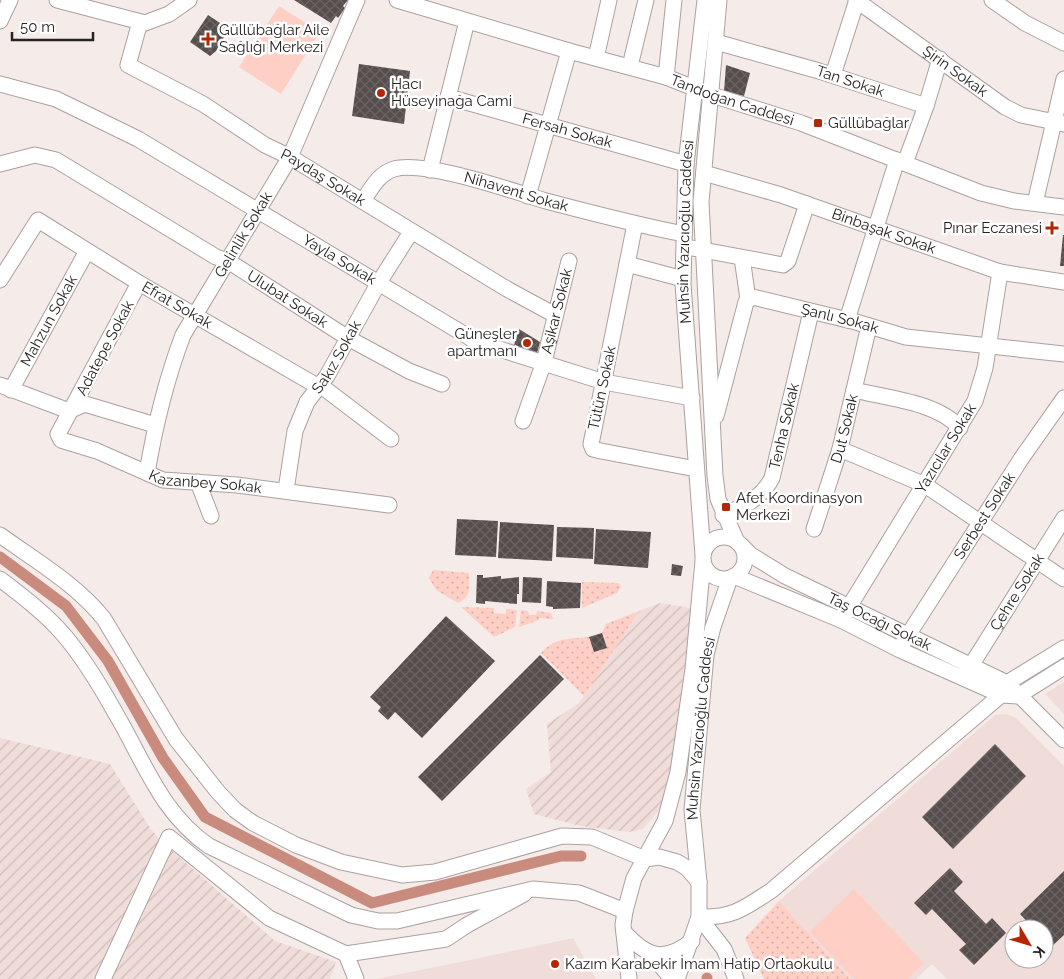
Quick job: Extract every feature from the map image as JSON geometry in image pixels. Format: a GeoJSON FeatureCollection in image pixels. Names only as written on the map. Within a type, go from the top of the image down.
{"type":"FeatureCollection","features":[{"type":"Feature","properties":{"kind":"street"},"geometry":{"type":"LineString","coordinates":[[0,21],[10,0]]}},
{"type":"Feature","properties":{"kind":"street"},"geometry":{"type":"LineString","coordinates":[[57,0],[140,22],[153,22],[189,0]]}},
{"type":"Feature","properties":{"kind":"street","name":"Gelinlik Sokak"},"geometry":{"type":"LineString","coordinates":[[147,473],[155,425],[183,335],[260,211],[290,157],[357,0]]}},
{"type":"Feature","properties":{"kind":"street"},"geometry":{"type":"LineString","coordinates":[[596,58],[609,0]]}},
{"type":"Feature","properties":{"kind":"street"},"geometry":{"type":"LineString","coordinates":[[630,66],[646,0]]}},
{"type":"Feature","properties":{"kind":"street"},"geometry":{"type":"LineString","coordinates":[[666,76],[674,0]]}},
{"type":"Feature","properties":{"kind":"street","name":"Muhsin Yazıcıoğlu Caddesi"},"geometry":{"type":"LineString","coordinates":[[629,979],[624,932],[625,911],[632,885],[665,821],[678,772],[693,669],[703,558],[683,278],[683,240],[686,164],[705,0]]}},
{"type":"Feature","properties":{"kind":"street","name":"Muhsin Yazıcıoğlu Caddesi"},"geometry":{"type":"LineString","coordinates":[[719,0],[701,202],[702,250],[715,476],[718,499],[723,515],[739,544]]}},
{"type":"Feature","properties":{"kind":"street"},"geometry":{"type":"LineString","coordinates":[[833,75],[857,0]]}},
{"type":"Feature","properties":{"kind":"street","name":"Şirin Sokak"},"geometry":{"type":"LineString","coordinates":[[857,0],[1005,107],[1022,115],[1058,124]]}},
{"type":"Feature","properties":{"kind":"street"},"geometry":{"type":"LineString","coordinates":[[992,0],[1025,23],[1064,44]]}},
{"type":"Feature","properties":{"kind":"street","name":"Tandoğan Caddesi"},"geometry":{"type":"LineString","coordinates":[[406,1],[569,51],[666,76],[712,95],[801,123],[981,193],[1035,204],[1064,207]]}},
{"type":"Feature","properties":{"kind":"street"},"geometry":{"type":"LineString","coordinates":[[430,170],[467,21]]}},
{"type":"Feature","properties":{"kind":"street","name":"Paydaş Sokak"},"geometry":{"type":"LineString","coordinates":[[140,22],[128,65],[203,104],[265,145],[290,157],[411,232],[555,315]]}},
{"type":"Feature","properties":{"kind":"street","name":"Tan Sokak"},"geometry":{"type":"LineString","coordinates":[[716,42],[833,75],[926,106]]}},
{"type":"Feature","properties":{"kind":"street"},"geometry":{"type":"LineString","coordinates":[[528,196],[569,51]]}},
{"type":"Feature","properties":{"kind":"street"},"geometry":{"type":"LineString","coordinates":[[847,320],[875,228],[926,106],[940,59]]}},
{"type":"Feature","properties":{"kind":"street"},"geometry":{"type":"LineString","coordinates":[[1035,204],[1058,124],[1064,78]]}},
{"type":"Feature","properties":{"kind":"street","name":"Yayla Sokak"},"geometry":{"type":"LineString","coordinates":[[0,84],[56,99],[138,138],[477,342],[604,382],[692,398]]}},
{"type":"Feature","properties":{"kind":"street","name":"Fersah Sokak"},"geometry":{"type":"LineString","coordinates":[[448,97],[686,164]]}},
{"type":"Feature","properties":{"kind":"street","name":"Ulubat Sokak"},"geometry":{"type":"LineString","coordinates":[[0,164],[35,155],[56,160],[216,257],[228,261],[348,338],[409,370],[442,384]]}},
{"type":"Feature","properties":{"kind":"street","name":"Nihavent Sokak"},"geometry":{"type":"LineString","coordinates":[[363,201],[384,173],[406,168],[430,170],[634,224],[683,240],[702,250],[783,265],[788,261],[807,204]]}},
{"type":"Feature","properties":{"kind":"street","name":"Binbaşak Sokak"},"geometry":{"type":"LineString","coordinates":[[704,173],[807,204],[1000,272],[1064,282]]}},
{"type":"Feature","properties":{"kind":"street","name":"Efrat Sokak"},"geometry":{"type":"LineString","coordinates":[[4,262],[38,220],[139,283],[320,386],[391,439]]}},
{"type":"Feature","properties":{"kind":"street","name":"Tütün Sokak"},"geometry":{"type":"LineString","coordinates":[[634,224],[591,444],[593,449],[696,469]]}},
{"type":"Feature","properties":{"kind":"street","name":"Sakız Sokak"},"geometry":{"type":"LineString","coordinates":[[286,490],[295,431],[307,402],[320,386],[378,284],[411,232]]}},
{"type":"Feature","properties":{"kind":"street","name":"Mahzun Sokak"},"geometry":{"type":"LineString","coordinates":[[5,388],[87,251]]}},
{"type":"Feature","properties":{"kind":"street"},"geometry":{"type":"LineString","coordinates":[[712,427],[748,299],[742,258]]}},
{"type":"Feature","properties":{"kind":"street","name":"Aşikar Sokak"},"geometry":{"type":"LineString","coordinates":[[523,421],[544,362],[569,261]]}},
{"type":"Feature","properties":{"kind":"street"},"geometry":{"type":"LineString","coordinates":[[0,280],[4,262]]}},
{"type":"Feature","properties":{"kind":"street"},"geometry":{"type":"LineString","coordinates":[[627,264],[683,278]]}},
{"type":"Feature","properties":{"kind":"street","name":"Yazıcılar Sokak"},"geometry":{"type":"LineString","coordinates":[[844,613],[960,428],[981,386],[1000,272]]}},
{"type":"Feature","properties":{"kind":"street","name":"Adatepe Sokak"},"geometry":{"type":"LineString","coordinates":[[69,411],[139,283]]}},
{"type":"Feature","properties":{"kind":"street","name":"Şanlı Sokak"},"geometry":{"type":"LineString","coordinates":[[748,299],[752,297],[847,320],[906,337],[1064,354]]}},
{"type":"Feature","properties":{"kind":"street","name":"Tenha Sokak"},"geometry":{"type":"LineString","coordinates":[[723,515],[758,496],[767,487],[772,478],[811,312]]}},
{"type":"Feature","properties":{"kind":"street","name":"Dut Sokak"},"geometry":{"type":"LineString","coordinates":[[814,529],[840,449],[869,326]]}},
{"type":"Feature","properties":{"kind":"street"},"geometry":{"type":"LineString","coordinates":[[5,388],[69,411],[85,404],[155,425]]}},
{"type":"Feature","properties":{"kind":"street"},"geometry":{"type":"LineString","coordinates":[[854,390],[935,410],[954,421],[960,428]]}},
{"type":"Feature","properties":{"kind":"street","name":"Serbest Sokak"},"geometry":{"type":"LineString","coordinates":[[900,650],[981,521],[1064,398]]}},
{"type":"Feature","properties":{"kind":"street","name":"Kazanbey Sokak"},"geometry":{"type":"LineString","coordinates":[[69,411],[58,434],[61,440],[97,452],[172,482],[198,482],[286,490],[389,505]]}},
{"type":"Feature","properties":{"kind":"street"},"geometry":{"type":"LineString","coordinates":[[840,449],[925,485],[981,521],[1037,562],[1064,579]]}},
{"type":"Feature","properties":{"kind":"street"},"geometry":{"type":"LineString","coordinates":[[198,482],[211,516]]}},
{"type":"Feature","properties":{"kind":"street","name":"Çehre Sokak"},"geometry":{"type":"LineString","coordinates":[[966,673],[1064,518]]}},
{"type":"Feature","properties":{"kind":"street"},"geometry":{"type":"LineString","coordinates":[[0,536],[73,587],[92,604],[104,619],[176,739],[197,766],[235,810],[271,834],[341,862],[402,875],[434,872],[562,836],[592,837],[645,859],[659,857],[677,862],[687,868],[699,882]]}},
{"type":"Feature","properties":{"kind":"street"},"geometry":{"type":"LineString","coordinates":[[727,538],[739,544],[744,551],[744,564],[732,577],[724,579],[713,576],[708,572],[703,558],[708,545],[717,539],[727,538]]}},
{"type":"Feature","properties":{"kind":"street","name":"Taş Ocağı Sokak"},"geometry":{"type":"LineString","coordinates":[[739,544],[776,571],[900,650],[966,673],[1018,696]]}},
{"type":"Feature","properties":{"kind":"street","name":"Muhsin Yazıcıoğlu Caddesi"},"geometry":{"type":"LineString","coordinates":[[677,979],[699,918],[699,882],[692,810],[706,655],[713,628],[732,577]]}},
{"type":"Feature","properties":{"kind":"street","name":"Taş Ocağı Sokak"},"geometry":{"type":"LineString","coordinates":[[732,577],[908,636],[966,673]]}},
{"type":"Feature","properties":{"kind":"street"},"geometry":{"type":"LineString","coordinates":[[0,579],[48,618],[64,635],[116,714],[166,805],[191,834],[209,846],[351,915],[378,921],[397,921],[533,889],[579,893],[625,911]]}},
{"type":"Feature","properties":{"kind":"street"},"geometry":{"type":"LineString","coordinates":[[699,918],[722,918],[744,908],[772,890],[1004,689],[1064,648]]}},
{"type":"Feature","properties":{"kind":"street"},"geometry":{"type":"LineString","coordinates":[[1064,667],[1018,696],[1064,740]]}},
{"type":"Feature","properties":{"kind":"street"},"geometry":{"type":"LineString","coordinates":[[103,979],[169,837],[269,918],[346,954],[446,939],[533,889]]}},
{"type":"Feature","properties":{"kind":"street"},"geometry":{"type":"LineString","coordinates":[[699,918],[724,949],[736,979]]}},
{"type":"Feature","properties":{"kind":"street"},"geometry":{"type":"LineString","coordinates":[[624,932],[636,945],[652,955],[672,979]]}},
{"type":"Feature","properties":{"kind":"street"},"geometry":{"type":"LineString","coordinates":[[652,955],[673,952],[692,941]]}},
{"type":"Feature","properties":{"kind":"street"},"geometry":{"type":"LineString","coordinates":[[346,954],[356,979]]}},
{"type":"Feature","properties":{"kind":"shaded area"},"geometry":{"type":"Polygon","coordinates":[[[279,6],[320,32],[281,94],[239,67],[279,6]]]}},
{"type":"Feature","properties":{"kind":"shaded area"},"geometry":{"type":"Polygon","coordinates":[[[433,570],[469,573],[469,591],[466,598],[458,603],[436,590],[429,578],[433,570]]]}},
{"type":"Feature","properties":{"kind":"shaded area"},"geometry":{"type":"Polygon","coordinates":[[[582,582],[619,583],[621,587],[617,593],[582,608],[582,582]]]}},
{"type":"Feature","properties":{"kind":"shaded area"},"geometry":{"type":"Polygon","coordinates":[[[660,603],[697,609],[675,754],[660,809],[643,829],[629,832],[580,826],[534,814],[526,789],[551,772],[547,724],[579,703],[639,611],[660,603]]]}},
{"type":"Feature","properties":{"kind":"shaded area"},"geometry":{"type":"Polygon","coordinates":[[[461,607],[494,608],[494,613],[506,614],[506,609],[517,610],[515,627],[494,637],[461,607]]]}},
{"type":"Feature","properties":{"kind":"shaded area"},"geometry":{"type":"Polygon","coordinates":[[[521,610],[528,611],[529,615],[536,615],[537,611],[551,613],[553,619],[539,618],[539,620],[519,627],[521,610]]]}},
{"type":"Feature","properties":{"kind":"shaded area"},"geometry":{"type":"Polygon","coordinates":[[[639,611],[584,696],[541,653],[557,641],[589,637],[594,652],[606,648],[602,633],[606,624],[639,611]]]}},
{"type":"Feature","properties":{"kind":"shaded area"},"geometry":{"type":"Polygon","coordinates":[[[1064,682],[1064,714],[1045,694],[1064,682]]]}},
{"type":"Feature","properties":{"kind":"shaded area"},"geometry":{"type":"Polygon","coordinates":[[[1007,714],[1016,718],[1064,766],[1064,979],[947,979],[932,964],[916,979],[850,979],[779,901],[995,715],[1007,714]]]}},
{"type":"Feature","properties":{"kind":"shaded area"},"geometry":{"type":"Polygon","coordinates":[[[0,738],[110,764],[150,828],[161,841],[275,941],[336,962],[330,979],[0,979],[0,738]]]}},
{"type":"Feature","properties":{"kind":"shaded area"},"geometry":{"type":"Polygon","coordinates":[[[854,889],[924,963],[908,979],[854,979],[810,932],[854,889]]]}},
{"type":"Feature","properties":{"kind":"shaded area"},"geometry":{"type":"Polygon","coordinates":[[[779,901],[850,979],[764,979],[745,938],[779,901]]]}},
{"type":"Feature","properties":{"kind":"shaded area"},"geometry":{"type":"Polygon","coordinates":[[[573,938],[596,979],[376,979],[470,960],[573,938]]]}},
{"type":"Feature","properties":{"kind":"building"},"geometry":{"type":"Polygon","coordinates":[[[294,0],[348,0],[338,18],[336,16],[331,23],[294,0]]]}},
{"type":"Feature","properties":{"kind":"building","name":"Güllübağlar Aile Sağlığı Merkezi"},"geometry":{"type":"Polygon","coordinates":[[[208,15],[229,29],[216,51],[210,56],[190,42],[208,15]]]}},
{"type":"Feature","properties":{"kind":"building","name":"Hacı Hüseyinağa Cami"},"geometry":{"type":"Polygon","coordinates":[[[359,64],[410,71],[404,124],[352,116],[359,64]]]}},
{"type":"Feature","properties":{"kind":"building"},"geometry":{"type":"Polygon","coordinates":[[[726,65],[750,73],[744,96],[724,91],[726,65]]]}},
{"type":"Feature","properties":{"kind":"building"},"geometry":{"type":"Polygon","coordinates":[[[1063,235],[1064,266],[1060,266],[1063,235]]]}},
{"type":"Feature","properties":{"kind":"building","name":"Güneşler apartmanı"},"geometry":{"type":"Polygon","coordinates":[[[519,329],[540,342],[536,357],[514,345],[519,329]]]}},
{"type":"Feature","properties":{"kind":"building"},"geometry":{"type":"Polygon","coordinates":[[[457,519],[498,521],[496,557],[455,555],[457,519]]]}},
{"type":"Feature","properties":{"kind":"building"},"geometry":{"type":"Polygon","coordinates":[[[500,522],[554,525],[552,561],[498,558],[500,522]]]}},
{"type":"Feature","properties":{"kind":"building"},"geometry":{"type":"Polygon","coordinates":[[[557,527],[594,528],[593,559],[556,557],[557,527]]]}},
{"type":"Feature","properties":{"kind":"building"},"geometry":{"type":"Polygon","coordinates":[[[596,529],[651,532],[648,568],[594,564],[596,529]]]}},
{"type":"Feature","properties":{"kind":"building"},"geometry":{"type":"Polygon","coordinates":[[[672,564],[683,566],[681,576],[671,575],[672,564]]]}},
{"type":"Feature","properties":{"kind":"building"},"geometry":{"type":"Polygon","coordinates":[[[477,575],[483,575],[483,578],[501,576],[501,579],[519,577],[517,604],[485,601],[485,604],[476,603],[477,575]]]}},
{"type":"Feature","properties":{"kind":"building"},"geometry":{"type":"Polygon","coordinates":[[[523,577],[542,578],[541,603],[522,602],[523,577]]]}},
{"type":"Feature","properties":{"kind":"building"},"geometry":{"type":"Polygon","coordinates":[[[547,581],[581,583],[580,608],[553,609],[553,607],[546,606],[547,581]]]}},
{"type":"Feature","properties":{"kind":"building"},"geometry":{"type":"Polygon","coordinates":[[[446,616],[495,661],[422,738],[395,712],[388,720],[378,711],[381,707],[370,697],[446,616]]]}},
{"type":"Feature","properties":{"kind":"building"},"geometry":{"type":"Polygon","coordinates":[[[602,633],[607,648],[594,652],[589,637],[602,633]]]}},
{"type":"Feature","properties":{"kind":"building"},"geometry":{"type":"Polygon","coordinates":[[[540,655],[564,679],[442,801],[418,777],[540,655]]]}},
{"type":"Feature","properties":{"kind":"building"},"geometry":{"type":"Polygon","coordinates":[[[995,744],[1026,776],[953,849],[922,817],[995,744]]]}},
{"type":"Feature","properties":{"kind":"building"},"geometry":{"type":"Polygon","coordinates":[[[950,868],[963,882],[954,891],[986,924],[992,918],[1004,931],[1004,935],[974,965],[959,950],[966,944],[932,909],[926,915],[914,903],[950,868]]]}},
{"type":"Feature","properties":{"kind":"building"},"geometry":{"type":"Polygon","coordinates":[[[1064,871],[1064,935],[1054,944],[1054,919],[1025,919],[1020,914],[1064,871]]]}},
{"type":"Feature","properties":{"kind":"waterway"},"geometry":{"type":"LineString","coordinates":[[0,557],[66,606],[108,661],[163,758],[205,817],[372,903],[561,856],[581,856]]}},
{"type":"Feature","properties":{"kind":"place","name":"Güllübağlar Aile Sağlığı Merkezi"},"geometry":{"type":"Point","coordinates":[208,39]}},
{"type":"Feature","properties":{"kind":"place","name":"Hacı Hüseyinağa Cami"},"geometry":{"type":"Point","coordinates":[381,93]}},
{"type":"Feature","properties":{"kind":"place","name":"Güllübağlar"},"geometry":{"type":"Point","coordinates":[818,123]}},
{"type":"Feature","properties":{"kind":"place","name":"Pınar Eczanesi"},"geometry":{"type":"Point","coordinates":[1052,228]}},
{"type":"Feature","properties":{"kind":"place","name":"Güneşler apartmanı"},"geometry":{"type":"Point","coordinates":[527,343]}},
{"type":"Feature","properties":{"kind":"place","name":"Afet Koordinasyon Merkezi"},"geometry":{"type":"Point","coordinates":[726,507]}},
{"type":"Feature","properties":{"kind":"place","name":"Kazım Karabekir İmam Hatip Ortaokulu"},"geometry":{"type":"Point","coordinates":[555,964]}}]}
